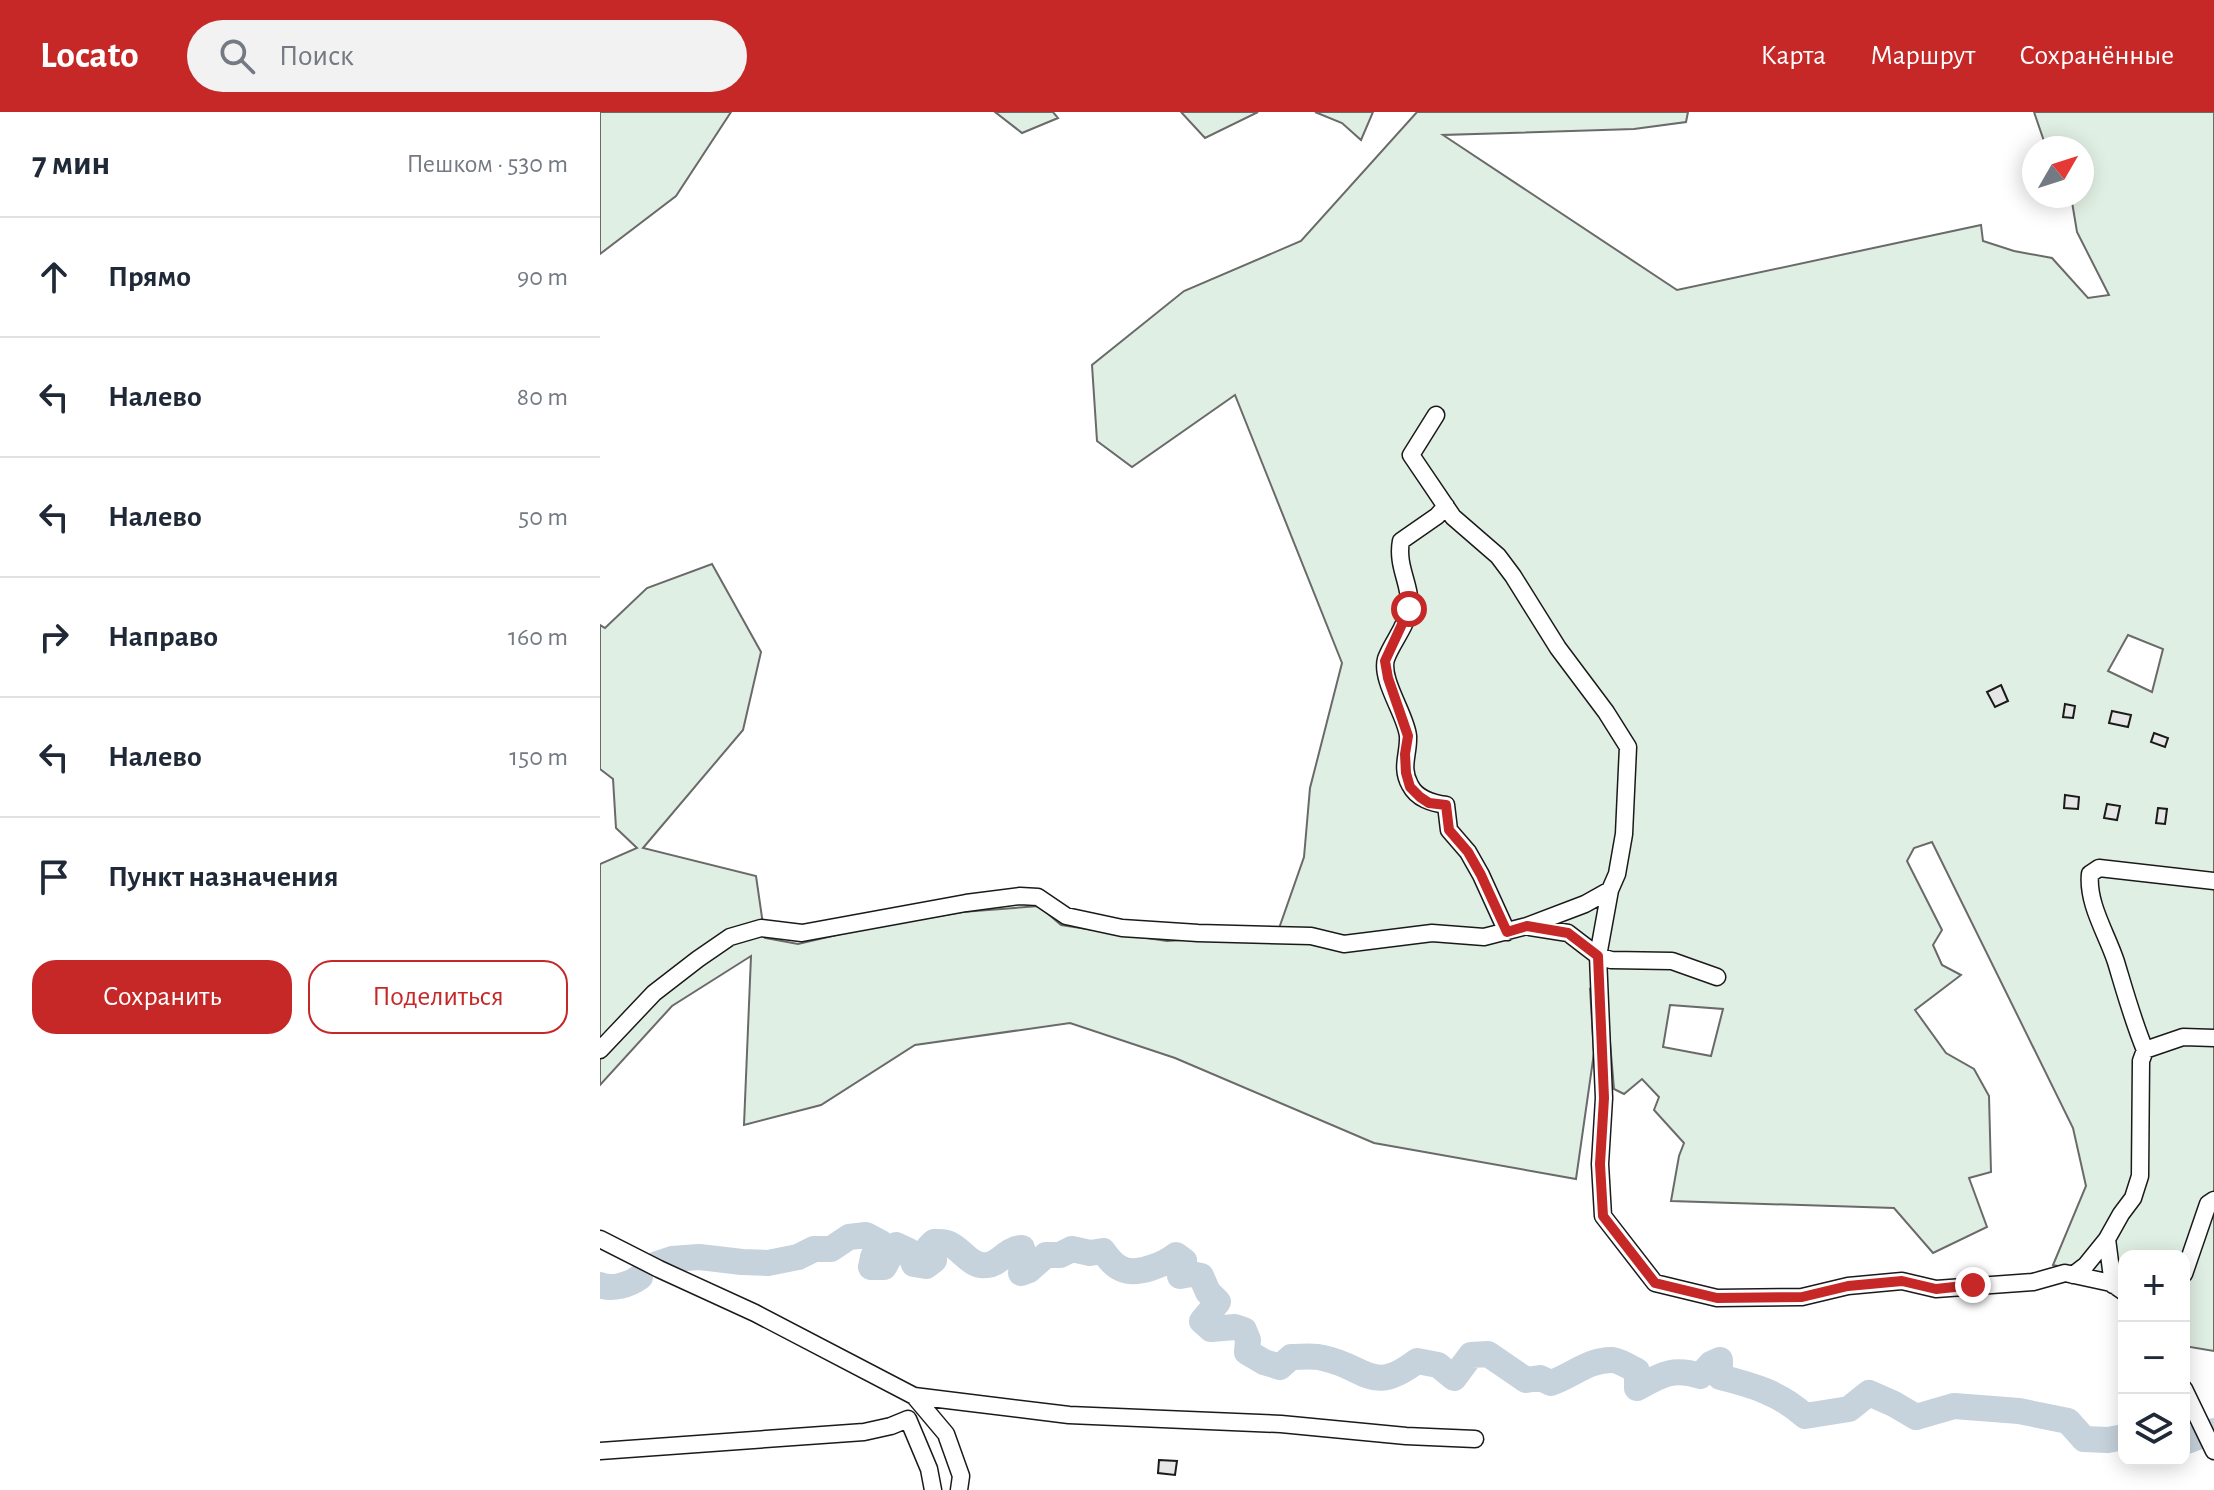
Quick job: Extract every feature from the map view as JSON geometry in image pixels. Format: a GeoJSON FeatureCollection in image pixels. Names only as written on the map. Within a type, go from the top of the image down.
{"type":"FeatureCollection","features":[{"type":"Feature","properties":{"kind":"street"},"geometry":{"type":"LineString","coordinates":[[1436,415],[1411,455],[1453,517],[1498,556],[1513,576],[1558,648],[1628,747],[1624,834],[1598,956],[1604,1098],[1600,1164],[1603,1216],[1655,1283],[1717,1298],[1802,1297],[1848,1286],[1902,1281],[1936,1289],[2033,1282],[2065,1273],[2118,1288]]}},
{"type":"Feature","properties":{"kind":"street"},"geometry":{"type":"LineString","coordinates":[[1446,506],[1401,541],[1399,552],[1409,609],[1385,661],[1408,736],[1405,754],[1410,787],[1429,803],[1446,805],[1449,830],[1468,852],[1507,932]]}},
{"type":"Feature","properties":{"kind":"street"},"geometry":{"type":"LineString","coordinates":[[2073,1275],[2086,1265],[2107,1239],[2133,1198],[2140,1176],[2141,1061],[2145,1050],[2088,889],[2090,874],[2099,868],[2214,881]]}},
{"type":"Feature","properties":{"kind":"street"},"geometry":{"type":"LineString","coordinates":[[600,1050],[654,993],[698,959],[730,937],[761,928],[802,933],[1020,896],[1038,897],[1066,916],[1145,931],[1311,936],[1344,944],[1432,933],[1484,937],[1527,926],[1585,904],[1610,890]]}},
{"type":"Feature","properties":{"kind":"street"},"geometry":{"type":"LineString","coordinates":[[1527,926],[1568,933],[1598,956],[1611,960],[1672,961],[1717,977]]}},
{"type":"Feature","properties":{"kind":"street"},"geometry":{"type":"LineString","coordinates":[[2145,1050],[2183,1037],[2214,1038]]}},
{"type":"Feature","properties":{"kind":"street"},"geometry":{"type":"LineString","coordinates":[[2190,1256],[2208,1204],[2214,1200]]}},
{"type":"Feature","properties":{"kind":"street"},"geometry":{"type":"LineString","coordinates":[[600,1239],[755,1313],[914,1396],[1069,1415],[1281,1424],[1475,1439]]}},
{"type":"Feature","properties":{"kind":"street"},"geometry":{"type":"LineString","coordinates":[[2107,1239],[2118,1284]]}},
{"type":"Feature","properties":{"kind":"street"},"geometry":{"type":"LineString","coordinates":[[882,1379],[908,1419],[929,1469],[933,1490]]}},
{"type":"Feature","properties":{"kind":"street"},"geometry":{"type":"LineString","coordinates":[[2186,1394],[2209,1440]]}},
{"type":"Feature","properties":{"kind":"street"},"geometry":{"type":"LineString","coordinates":[[914,1396],[946,1434],[961,1476],[959,1490]]}},
{"type":"Feature","properties":{"kind":"street"},"geometry":{"type":"LineString","coordinates":[[600,1451],[864,1432],[908,1419]]}},
{"type":"Feature","properties":{"kind":"green space"},"geometry":{"type":"Polygon","coordinates":[[[600,112],[731,112],[676,196],[600,254],[600,112]]]}},
{"type":"Feature","properties":{"kind":"green space"},"geometry":{"type":"Polygon","coordinates":[[[995,112],[1053,112],[1058,118],[1022,133],[995,112]]]}},
{"type":"Feature","properties":{"kind":"green space"},"geometry":{"type":"Polygon","coordinates":[[[1181,112],[1258,112],[1205,138],[1181,112]]]}},
{"type":"Feature","properties":{"kind":"green space"},"geometry":{"type":"Polygon","coordinates":[[[1315,112],[1373,112],[1361,140],[1342,123],[1315,112]]]}},
{"type":"Feature","properties":{"kind":"green space"},"geometry":{"type":"Polygon","coordinates":[[[1417,112],[1688,112],[1686,122],[1634,129],[1443,135],[1677,290],[1981,225],[1983,241],[2052,258],[2088,298],[2109,295],[2077,232],[2073,208],[2094,208],[2094,136],[2042,136],[2034,112],[2214,112],[2214,1351],[2190,1347],[2190,1250],[2118,1250],[2118,1280],[2053,1265],[2086,1186],[2073,1128],[1932,842],[1914,848],[1907,861],[1942,930],[1933,945],[1942,965],[1961,975],[1915,1010],[1946,1053],[1974,1069],[1989,1096],[1991,1172],[1969,1178],[1987,1227],[1933,1253],[1894,1208],[1671,1201],[1684,1143],[1654,1110],[1659,1097],[1642,1079],[1624,1094],[1614,1089],[1606,995],[1590,989],[1594,1053],[1576,1179],[1374,1143],[1175,1058],[1070,1023],[915,1045],[821,1105],[744,1125],[751,956],[672,1006],[600,1085],[600,864],[637,848],[616,828],[613,779],[600,769],[600,625],[605,628],[647,588],[712,564],[761,652],[743,730],[643,848],[756,876],[765,938],[798,944],[962,912],[1039,906],[1061,925],[1167,941],[1277,934],[1304,857],[1310,788],[1342,663],[1235,395],[1132,467],[1097,441],[1092,365],[1184,291],[1301,241],[1417,112]],[[2128,635],[2108,671],[2152,692],[2163,649],[2128,635]],[[1670,1005],[1663,1047],[1711,1056],[1723,1009],[1670,1005]]]}},
{"type":"Feature","properties":{"kind":"building"},"geometry":{"type":"Polygon","coordinates":[[[2001,685],[2008,701],[1995,707],[1987,692],[2001,685]]]}},
{"type":"Feature","properties":{"kind":"building"},"geometry":{"type":"Polygon","coordinates":[[[2065,704],[2075,706],[2073,718],[2063,717],[2065,704]]]}},
{"type":"Feature","properties":{"kind":"building"},"geometry":{"type":"Polygon","coordinates":[[[2112,711],[2131,715],[2128,727],[2109,723],[2112,711]]]}},
{"type":"Feature","properties":{"kind":"building"},"geometry":{"type":"Polygon","coordinates":[[[2154,733],[2168,738],[2165,747],[2151,742],[2154,733]]]}},
{"type":"Feature","properties":{"kind":"building"},"geometry":{"type":"Polygon","coordinates":[[[2065,795],[2079,797],[2078,809],[2064,808],[2065,795]]]}},
{"type":"Feature","properties":{"kind":"building"},"geometry":{"type":"Polygon","coordinates":[[[2107,804],[2120,806],[2117,820],[2104,818],[2107,804]]]}},
{"type":"Feature","properties":{"kind":"building"},"geometry":{"type":"Polygon","coordinates":[[[2158,808],[2167,809],[2165,824],[2156,823],[2158,808]]]}},
{"type":"Feature","properties":{"kind":"building"},"geometry":{"type":"Polygon","coordinates":[[[1159,1460],[1177,1461],[1175,1475],[1158,1473],[1159,1460]]]}},
{"type":"Feature","properties":{"kind":"waterway"},"geometry":{"type":"LineString","coordinates":[[657,1264],[672,1259],[699,1257],[768,1263],[798,1257],[814,1249],[831,1249],[849,1237],[866,1235],[881,1243],[871,1267],[884,1267],[896,1245],[909,1251],[914,1264],[926,1266],[934,1260],[929,1251],[934,1242],[952,1245],[981,1265],[992,1264],[1022,1248],[1021,1273],[1046,1255],[1060,1255],[1072,1249],[1090,1253],[1103,1251],[1116,1266],[1128,1271],[1150,1268],[1176,1255],[1184,1261],[1180,1276],[1201,1276],[1208,1292],[1218,1302],[1202,1321],[1211,1329],[1235,1327],[1244,1330],[1248,1340],[1247,1352],[1280,1367],[1291,1357],[1315,1357],[1338,1362],[1379,1378],[1389,1377],[1417,1361],[1438,1365],[1454,1378],[1471,1355],[1488,1354],[1526,1380],[1540,1378],[1551,1383],[1588,1365],[1613,1360],[1637,1371],[1637,1388],[1675,1372],[1700,1376],[1711,1364],[1720,1360],[1720,1377],[1765,1391],[1786,1401],[1805,1416],[1849,1409],[1869,1393],[1916,1417],[1954,1406],[2019,1411],[2068,1421],[2084,1439],[2118,1438]]}},
{"type":"Feature","properties":{"kind":"waterway"},"geometry":{"type":"LineString","coordinates":[[600,1285],[620,1286],[640,1277]]}},
{"type":"Feature","properties":{"kind":"waterway"},"geometry":{"type":"LineString","coordinates":[[2190,1440],[2214,1431]]}},
{"type":"Feature","properties":{"kind":"route"},"geometry":{"type":"LineString","coordinates":[[1409,609],[1385,661],[1408,736],[1405,754],[1410,787],[1429,803],[1446,805],[1449,830],[1468,852],[1507,932],[1527,926],[1568,933],[1598,956],[1604,1098],[1600,1164],[1603,1216],[1655,1283],[1717,1298],[1802,1297],[1848,1286],[1902,1281],[1936,1289],[1973,1285]]}}]}
